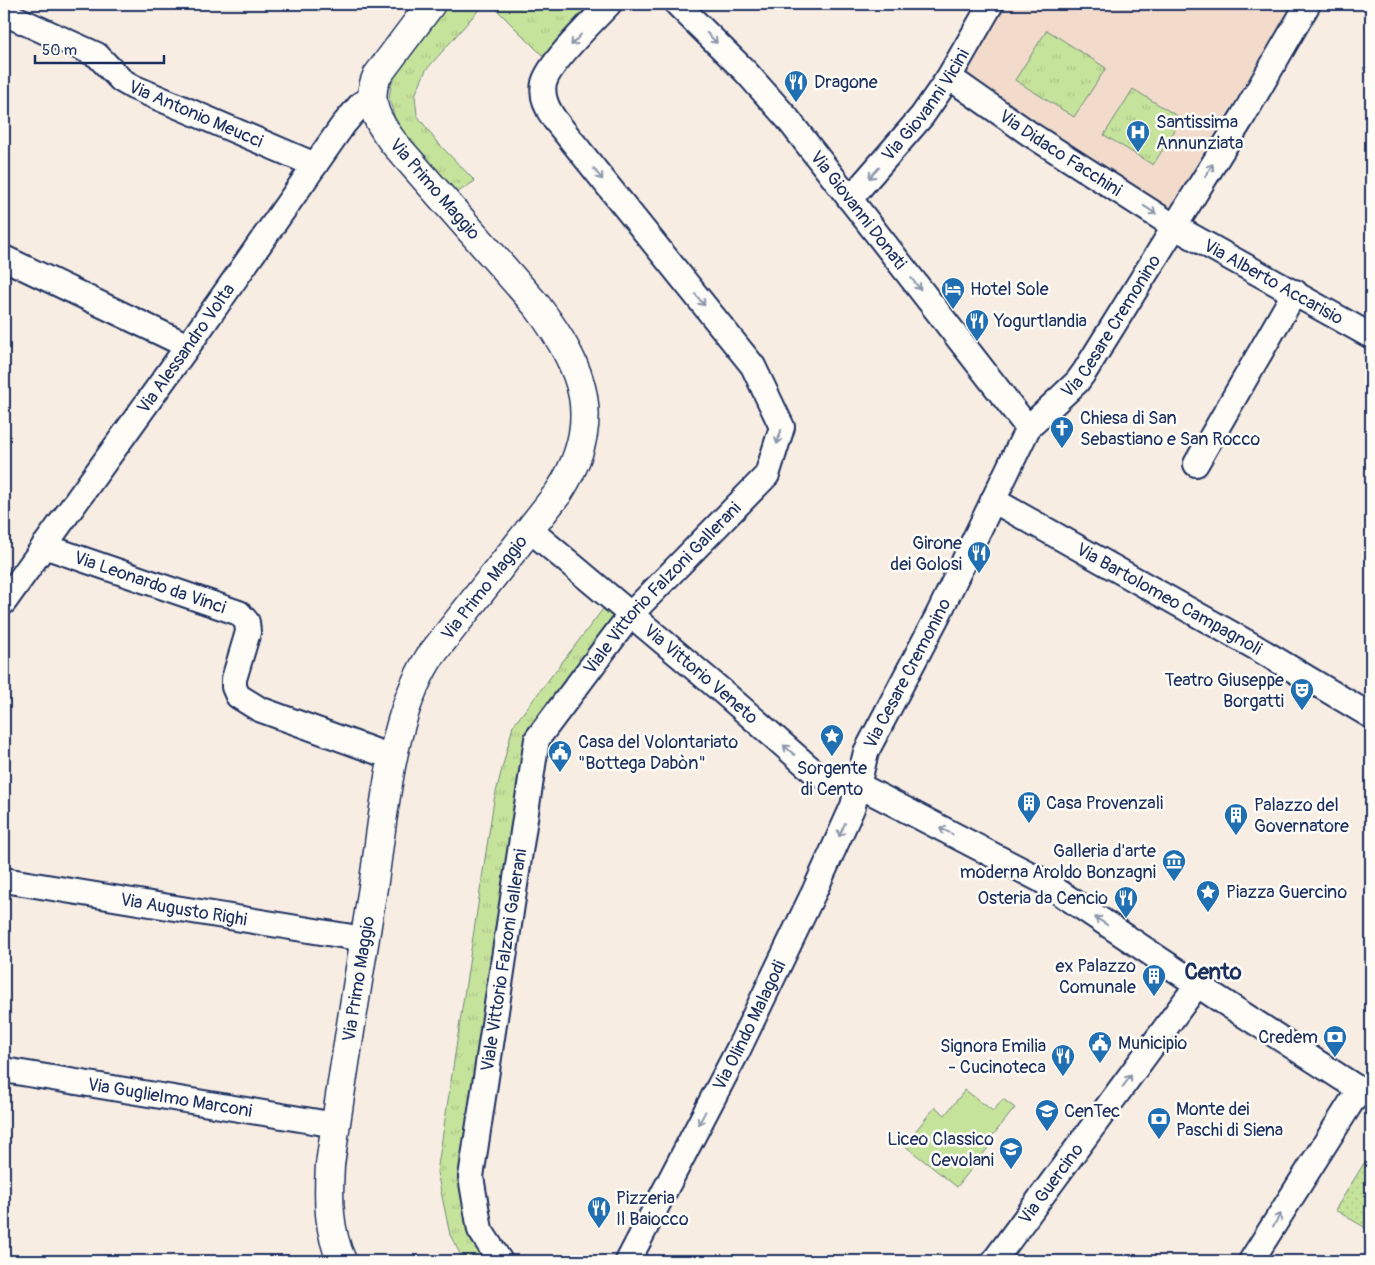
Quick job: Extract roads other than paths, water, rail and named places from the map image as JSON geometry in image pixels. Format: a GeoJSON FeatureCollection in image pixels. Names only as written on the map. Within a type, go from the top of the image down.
{"type":"FeatureCollection","features":[{"type":"Feature","properties":{"kind":"main road"},"geometry":{"type":"LineString","coordinates":[[372,99],[377,76],[431,4]]}},
{"type":"Feature","properties":{"kind":"main road","name":"Via Primo Maggio"},"geometry":{"type":"LineString","coordinates":[[342,1261],[333,1234],[329,1198],[336,1125],[394,758],[408,704],[420,673],[457,620],[564,485],[576,464],[580,450],[583,436],[584,409],[577,369],[565,346],[537,306],[389,137],[376,116],[372,99]]}},
{"type":"Feature","properties":{"kind":"street","name":"Viale Vittorio Falzoni Gallerani"},"geometry":{"type":"LineString","coordinates":[[500,1261],[480,1230],[471,1177],[537,738],[631,614],[767,475],[782,427],[752,366],[555,120],[547,106],[543,90],[548,74],[609,4]]}},
{"type":"Feature","properties":{"kind":"street","name":"Via Giovanni Donati"},"geometry":{"type":"LineString","coordinates":[[677,4],[763,91],[850,199],[1028,428]]}},
{"type":"Feature","properties":{"kind":"street","name":"Via Giovanni Vicini"},"geometry":{"type":"LineString","coordinates":[[850,199],[907,136],[949,77],[991,4]]}},
{"type":"Feature","properties":{"kind":"street","name":"Via Cesare Cremonino"},"geometry":{"type":"LineString","coordinates":[[858,785],[866,752],[938,615],[1028,428],[1077,382],[1242,118],[1299,6]]}},
{"type":"Feature","properties":{"kind":"street","name":"Via Antonio Meucci"},"geometry":{"type":"LineString","coordinates":[[4,13],[97,55],[121,80],[133,87],[315,165]]}},
{"type":"Feature","properties":{"kind":"street","name":"Via Didaco Facchini"},"geometry":{"type":"LineString","coordinates":[[949,77],[1030,134],[1175,227]]}},
{"type":"Feature","properties":{"kind":"street","name":"Via Alessandro Volta"},"geometry":{"type":"LineString","coordinates":[[6,595],[44,546],[354,112],[361,104],[372,99]]}},
{"type":"Feature","properties":{"kind":"street","name":"Via Alberto Accarisio"},"geometry":{"type":"LineString","coordinates":[[1175,227],[1371,336]]}},
{"type":"Feature","properties":{"kind":"street"},"geometry":{"type":"LineString","coordinates":[[4,258],[188,346]]}},
{"type":"Feature","properties":{"kind":"street"},"geometry":{"type":"LineString","coordinates":[[1196,464],[1294,292]]}},
{"type":"Feature","properties":{"kind":"street","name":"Via Bartolomeo Campagnoli"},"geometry":{"type":"LineString","coordinates":[[993,500],[1256,648],[1371,716]]}},
{"type":"Feature","properties":{"kind":"street","name":"Via Vittorio Veneto"},"geometry":{"type":"LineString","coordinates":[[529,529],[813,771],[828,779],[858,785],[1041,880],[1197,985],[1365,1093]]}},
{"type":"Feature","properties":{"kind":"street","name":"Via Leonardo da Vinci"},"geometry":{"type":"LineString","coordinates":[[44,546],[239,613],[247,622],[248,632],[234,679],[234,687],[238,696],[259,709],[394,758]]}},
{"type":"Feature","properties":{"kind":"street","name":"Via Olindo Malagodi"},"geometry":{"type":"LineString","coordinates":[[628,1261],[738,1050],[815,890],[853,806],[858,785]]}},
{"type":"Feature","properties":{"kind":"street","name":"Via Augusto Righi"},"geometry":{"type":"LineString","coordinates":[[4,880],[364,939]]}},
{"type":"Feature","properties":{"kind":"street","name":"Via Guercino"},"geometry":{"type":"LineString","coordinates":[[994,1261],[1197,985]]}},
{"type":"Feature","properties":{"kind":"street","name":"Via Guglielmo Marconi"},"geometry":{"type":"LineString","coordinates":[[4,1070],[336,1125]]}},
{"type":"Feature","properties":{"kind":"street"},"geometry":{"type":"LineString","coordinates":[[1251,1261],[1365,1093]]}},
{"type":"Feature","properties":{"kind":"place","name":"Dragone"},"geometry":{"type":"Point","coordinates":[796,103]}},
{"type":"Feature","properties":{"kind":"place","name":"Santissima Annunziata"},"geometry":{"type":"Point","coordinates":[1138,153]}},
{"type":"Feature","properties":{"kind":"place","name":"Hotel Sole"},"geometry":{"type":"Point","coordinates":[953,310]}},
{"type":"Feature","properties":{"kind":"place","name":"Yogurtlandia"},"geometry":{"type":"Point","coordinates":[977,342]}},
{"type":"Feature","properties":{"kind":"place","name":"Chiesa di San Sebastiano e San Rocco"},"geometry":{"type":"Point","coordinates":[1062,449]}},
{"type":"Feature","properties":{"kind":"place","name":"Girone dei Golosi"},"geometry":{"type":"Point","coordinates":[979,574]}},
{"type":"Feature","properties":{"kind":"place","name":"Teatro Giuseppe Borgatti"},"geometry":{"type":"Point","coordinates":[1302,711]}},
{"type":"Feature","properties":{"kind":"place","name":"Sorgente di Cento"},"geometry":{"type":"Point","coordinates":[832,757]}},
{"type":"Feature","properties":{"kind":"place","name":"Casa del Volontariato \"Bottega Dabòn\""},"geometry":{"type":"Point","coordinates":[560,773]}},
{"type":"Feature","properties":{"kind":"place","name":"Casa Provenzali"},"geometry":{"type":"Point","coordinates":[1029,824]}},
{"type":"Feature","properties":{"kind":"place","name":"Palazzo del Governatore"},"geometry":{"type":"Point","coordinates":[1236,836]}},
{"type":"Feature","properties":{"kind":"place","name":"Galleria d'arte moderna Aroldo Bonzagni"},"geometry":{"type":"Point","coordinates":[1174,882]}},
{"type":"Feature","properties":{"kind":"place","name":"Piazza Guercino"},"geometry":{"type":"Point","coordinates":[1208,913]}},
{"type":"Feature","properties":{"kind":"place","name":"Osteria da Cencio"},"geometry":{"type":"Point","coordinates":[1126,919]}},
{"type":"Feature","properties":{"kind":"place","name":"ex Palazzo Comunale"},"geometry":{"type":"Point","coordinates":[1154,997]}},
{"type":"Feature","properties":{"kind":"place","name":"Credem"},"geometry":{"type":"Point","coordinates":[1335,1058]}},
{"type":"Feature","properties":{"kind":"place","name":"Municipio"},"geometry":{"type":"Point","coordinates":[1100,1064]}},
{"type":"Feature","properties":{"kind":"place","name":"Signora Emilia - Cucinoteca"},"geometry":{"type":"Point","coordinates":[1063,1077]}},
{"type":"Feature","properties":{"kind":"place","name":"CenTec"},"geometry":{"type":"Point","coordinates":[1047,1132]}},
{"type":"Feature","properties":{"kind":"place","name":"Monte dei Paschi di Siena"},"geometry":{"type":"Point","coordinates":[1159,1140]}},
{"type":"Feature","properties":{"kind":"place","name":"Liceo Classico Cevolani"},"geometry":{"type":"Point","coordinates":[1011,1170]}},
{"type":"Feature","properties":{"kind":"place","name":"Pizzeria Il Baiocco"},"geometry":{"type":"Point","coordinates":[599,1229]}},
{"type":"Feature","properties":{"kind":"district","name":"Cento"},"geometry":{"type":"Point","coordinates":[1213,971]}}]}
